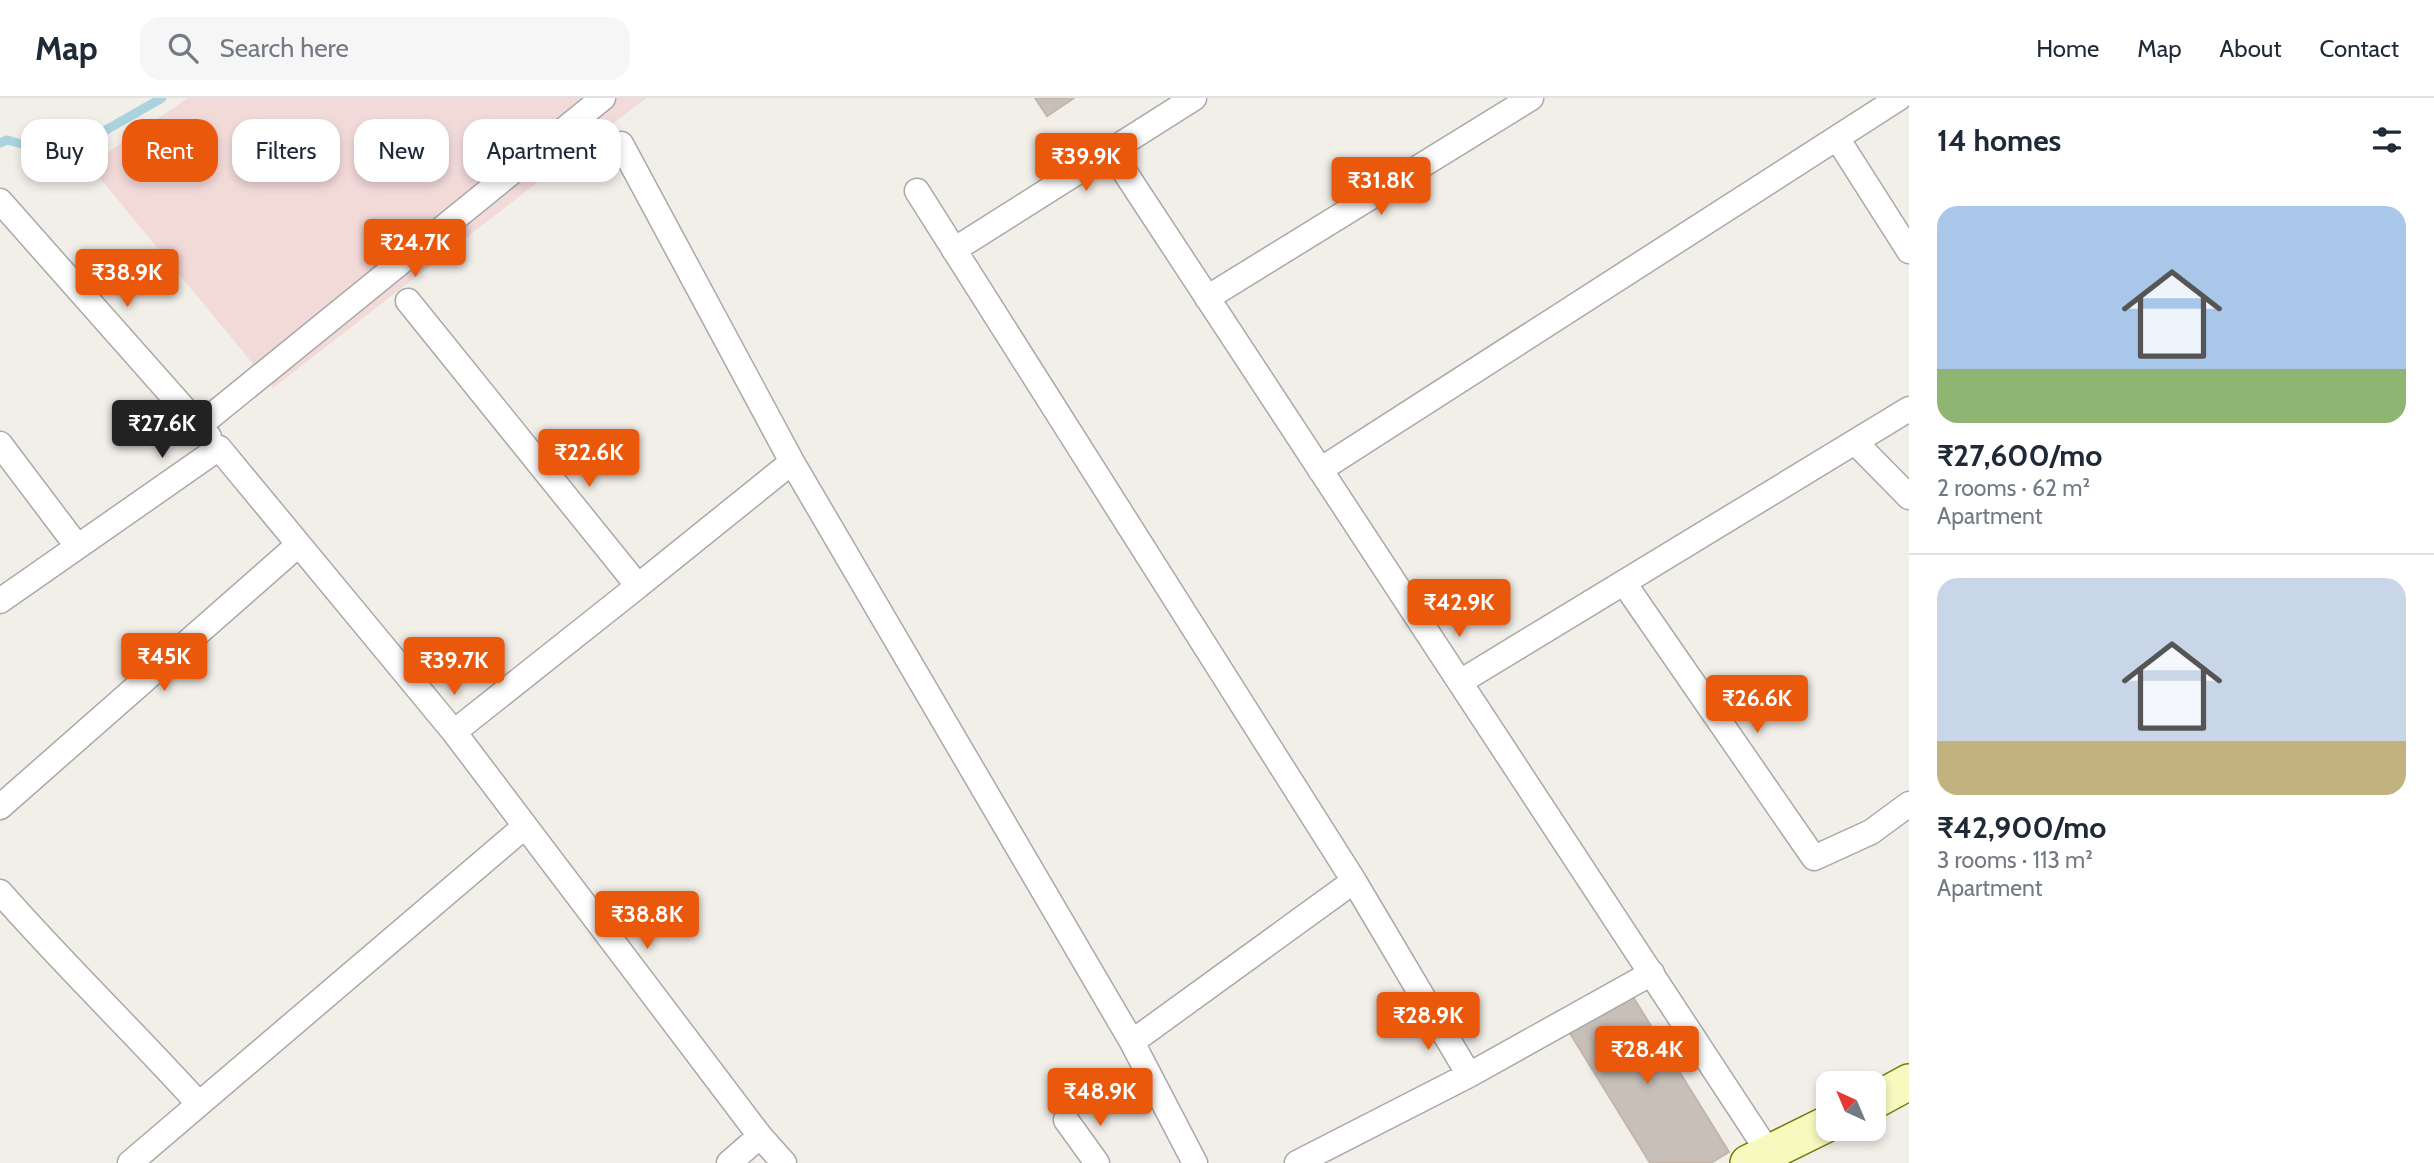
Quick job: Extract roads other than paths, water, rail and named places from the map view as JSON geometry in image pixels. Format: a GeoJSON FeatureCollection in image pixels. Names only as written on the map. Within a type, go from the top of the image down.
{"type":"FeatureCollection","features":[{"type":"Feature","properties":{"kind":"main road"},"geometry":{"type":"LineString","coordinates":[[1886,1094],[1909,1082]]}},
{"type":"Feature","properties":{"kind":"main road"},"geometry":{"type":"LineString","coordinates":[[1777,1155],[1816,1131]]}},
{"type":"Feature","properties":{"kind":"street"},"geometry":{"type":"LineString","coordinates":[[199,426],[603,98]]}},
{"type":"Feature","properties":{"kind":"street"},"geometry":{"type":"LineString","coordinates":[[954,250],[1194,98]]}},
{"type":"Feature","properties":{"kind":"street"},"geometry":{"type":"LineString","coordinates":[[1208,298],[1531,98]]}},
{"type":"Feature","properties":{"kind":"street"},"geometry":{"type":"LineString","coordinates":[[1320,470],[1899,98]]}},
{"type":"Feature","properties":{"kind":"street"},"geometry":{"type":"LineString","coordinates":[[1837,138],[1909,251]]}},
{"type":"Feature","properties":{"kind":"street"},"geometry":{"type":"LineString","coordinates":[[621,144],[792,462],[1132,1042],[1195,1163]]}},
{"type":"Feature","properties":{"kind":"street"},"geometry":{"type":"LineString","coordinates":[[1111,150],[1652,973],[1777,1155]]}},
{"type":"Feature","properties":{"kind":"street"},"geometry":{"type":"LineString","coordinates":[[917,191],[1354,881],[1469,1075]]}},
{"type":"Feature","properties":{"kind":"street"},"geometry":{"type":"LineString","coordinates":[[0,201],[219,448],[454,732],[760,1136],[784,1163]]}},
{"type":"Feature","properties":{"kind":"street"},"geometry":{"type":"LineString","coordinates":[[408,301],[638,586]]}},
{"type":"Feature","properties":{"kind":"street"},"geometry":{"type":"LineString","coordinates":[[1460,682],[1909,409]]}},
{"type":"Feature","properties":{"kind":"street"},"geometry":{"type":"LineString","coordinates":[[1855,442],[1909,497]]}},
{"type":"Feature","properties":{"kind":"street"},"geometry":{"type":"LineString","coordinates":[[0,444],[77,547]]}},
{"type":"Feature","properties":{"kind":"street"},"geometry":{"type":"LineString","coordinates":[[0,601],[219,448]]}},
{"type":"Feature","properties":{"kind":"street"},"geometry":{"type":"LineString","coordinates":[[454,732],[792,462]]}},
{"type":"Feature","properties":{"kind":"street"},"geometry":{"type":"LineString","coordinates":[[0,807],[298,545]]}},
{"type":"Feature","properties":{"kind":"street"},"geometry":{"type":"LineString","coordinates":[[1624,583],[1814,858],[1871,832],[1909,804]]}},
{"type":"Feature","properties":{"kind":"street"},"geometry":{"type":"LineString","coordinates":[[130,1163],[524,827]]}},
{"type":"Feature","properties":{"kind":"street"},"geometry":{"type":"LineString","coordinates":[[1132,1042],[1354,881]]}},
{"type":"Feature","properties":{"kind":"street"},"geometry":{"type":"LineString","coordinates":[[0,892],[199,1104]]}},
{"type":"Feature","properties":{"kind":"street"},"geometry":{"type":"LineString","coordinates":[[1297,1163],[1469,1075],[1652,973]]}},
{"type":"Feature","properties":{"kind":"street"},"geometry":{"type":"LineString","coordinates":[[1066,1120],[1097,1163]]}},
{"type":"Feature","properties":{"kind":"street"},"geometry":{"type":"LineString","coordinates":[[729,1163],[760,1136]]}},
{"type":"Feature","properties":{"kind":"waterway"},"geometry":{"type":"LineString","coordinates":[[0,143],[7,140],[62,155],[162,98]]}}]}
